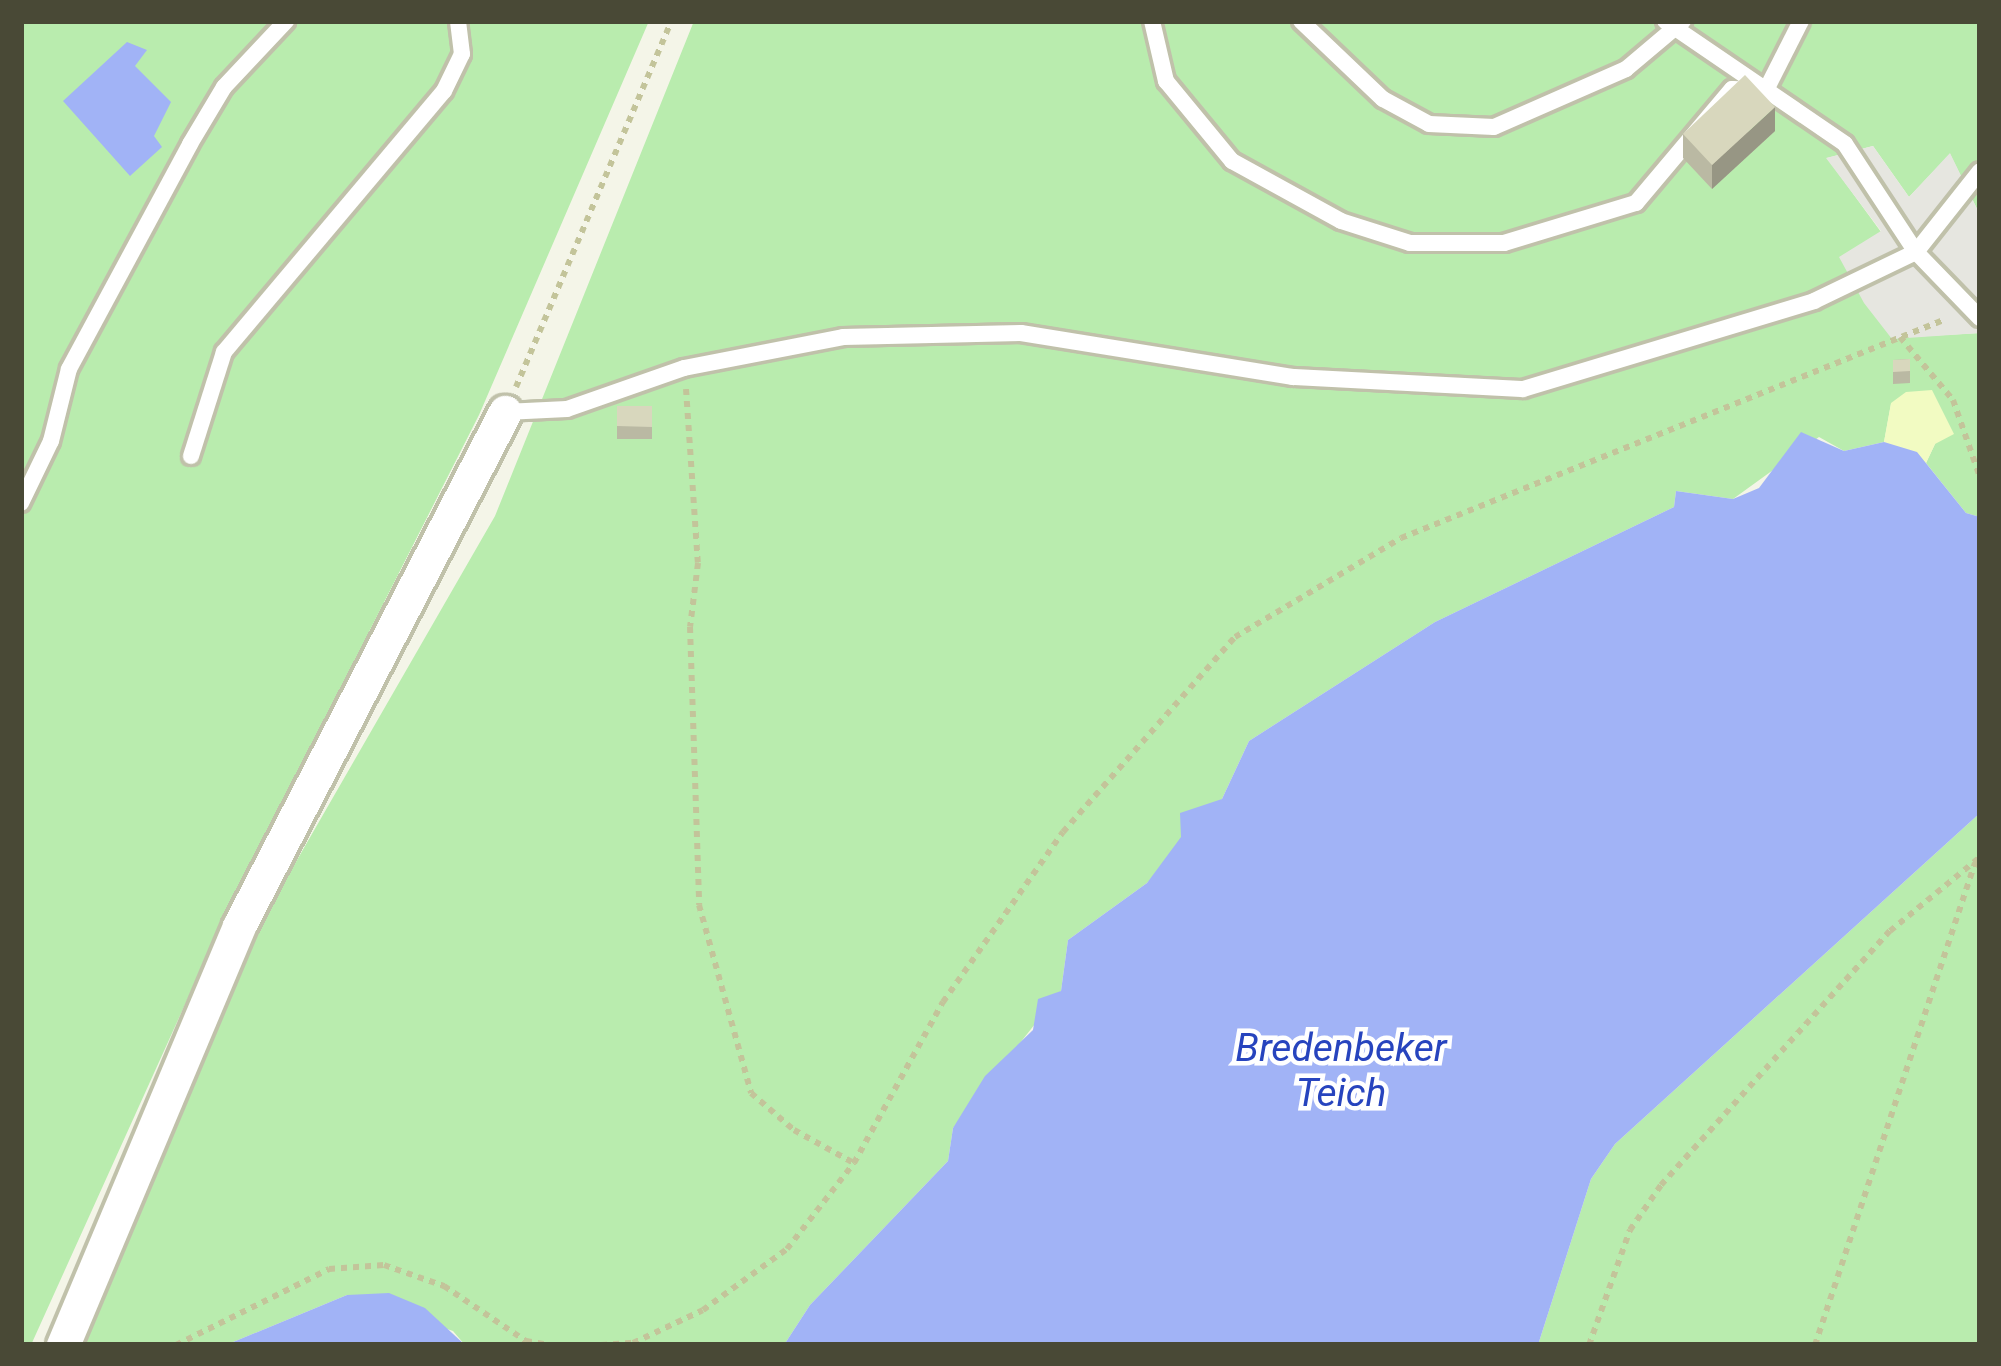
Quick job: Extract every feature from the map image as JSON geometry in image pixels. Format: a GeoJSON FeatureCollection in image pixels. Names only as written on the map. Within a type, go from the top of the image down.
{"type":"FeatureCollection","features":[{"type":"Feature","properties":{"kind":"street"},"geometry":{"type":"LineString","coordinates":[[63,1345],[239,926],[505,412]]}},
{"type":"Feature","properties":{"kind":"lane"},"geometry":{"type":"LineString","coordinates":[[21,503],[51,441],[70,369],[190,145],[224,87],[286,21]]}},
{"type":"Feature","properties":{"kind":"lane"},"geometry":{"type":"LineString","coordinates":[[191,456],[224,352],[444,91],[462,54],[458,21]]}},
{"type":"Feature","properties":{"kind":"lane"},"geometry":{"type":"LineString","coordinates":[[1152,21],[1166,81],[1232,161],[1340,221],[1410,244],[1504,243],[1636,203],[1732,89],[1766,90]]}},
{"type":"Feature","properties":{"kind":"lane"},"geometry":{"type":"LineString","coordinates":[[1301,21],[1342,67],[1398,107],[1429,124],[1494,127],[1549,109],[1676,24],[1845,144],[1916,252],[1973,315]]}},
{"type":"Feature","properties":{"kind":"lane"},"geometry":{"type":"LineString","coordinates":[[1766,90],[1801,21]]}},
{"type":"Feature","properties":{"kind":"lane"},"geometry":{"type":"LineString","coordinates":[[505,412],[567,409],[684,368],[844,337],[1022,333],[1293,377],[1523,389],[1814,301],[1916,252],[1980,171]]}},
{"type":"Feature","properties":{"kind":"path"},"geometry":{"type":"LineString","coordinates":[[505,412],[671,21]]}},
{"type":"Feature","properties":{"kind":"path"},"geometry":{"type":"LineString","coordinates":[[601,1345],[634,1342],[703,1310],[787,1249],[854,1162],[943,1002],[1063,832],[1235,638],[1401,538],[1900,337],[1973,315]]}},
{"type":"Feature","properties":{"kind":"path"},"geometry":{"type":"LineString","coordinates":[[1900,337],[1953,400],[1980,477]]}},
{"type":"Feature","properties":{"kind":"path"},"geometry":{"type":"LineString","coordinates":[[684,368],[698,563],[690,627],[699,905],[751,1093],[794,1130],[854,1162]]}},
{"type":"Feature","properties":{"kind":"path"},"geometry":{"type":"LineString","coordinates":[[1589,1345],[1630,1230],[1661,1185],[1890,931],[1978,858]]}},
{"type":"Feature","properties":{"kind":"path"},"geometry":{"type":"LineString","coordinates":[[1815,1345],[1978,858]]}},
{"type":"Feature","properties":{"kind":"path"},"geometry":{"type":"LineString","coordinates":[[176,1345],[329,1269],[385,1265],[444,1286],[526,1341],[548,1345]]}},
{"type":"Feature","properties":{"kind":"shaded area"},"geometry":{"type":"Polygon","coordinates":[[[21,21],[649,21],[479,415],[225,916],[31,1345],[21,1345],[21,21]]]}},
{"type":"Feature","properties":{"kind":"shaded area"},"geometry":{"type":"Polygon","coordinates":[[[694,21],[1980,21],[1980,215],[1950,154],[1909,197],[1873,146],[1827,158],[1881,232],[1892,338],[1980,333],[1980,517],[1966,513],[1926,463],[1935,444],[1891,404],[1884,442],[1844,451],[1819,437],[1733,499],[1676,491],[1674,507],[1435,622],[1249,741],[1222,799],[1147,883],[1068,940],[1061,991],[953,1128],[948,1161],[810,1305],[784,1345],[465,1345],[453,1331],[347,1295],[226,1345],[77,1345],[259,926],[495,516],[694,21]]]}},
{"type":"Feature","properties":{"kind":"shaded area"},"geometry":{"type":"Polygon","coordinates":[[[1873,146],[1909,197],[1950,153],[1980,215],[1980,333],[1892,339],[1864,303],[1839,257],[1881,231],[1826,158],[1873,146]]]}},
{"type":"Feature","properties":{"kind":"shaded area"},"geometry":{"type":"Polygon","coordinates":[[[1980,813],[1980,1345],[1538,1345],[1591,1179],[1615,1144],[1980,813]]]}},
{"type":"Feature","properties":{"kind":"sand"},"geometry":{"type":"Polygon","coordinates":[[[1932,390],[1954,434],[1935,444],[1926,463],[1884,442],[1891,403],[1906,392],[1932,390]]]}},
{"type":"Feature","properties":{"kind":"water"},"geometry":{"type":"Polygon","coordinates":[[[127,42],[147,50],[135,66],[171,102],[154,136],[162,147],[130,176],[63,101],[127,42]]]}},
{"type":"Feature","properties":{"kind":"water","name":"Bredenbeker Teich"},"geometry":{"type":"Polygon","coordinates":[[[1801,432],[1844,451],[1884,442],[1917,452],[1966,513],[1980,517],[1980,813],[1615,1144],[1591,1179],[1538,1345],[784,1345],[810,1305],[948,1161],[953,1128],[985,1076],[1033,1030],[1038,999],[1061,991],[1068,940],[1147,883],[1181,837],[1180,813],[1222,799],[1249,741],[1435,622],[1674,507],[1676,491],[1733,499],[1759,488],[1801,432]]]}},
{"type":"Feature","properties":{"kind":"water"},"geometry":{"type":"Polygon","coordinates":[[[389,1293],[425,1308],[465,1345],[226,1345],[347,1295],[389,1293]]]}},
{"type":"Feature","properties":{"kind":"building"},"geometry":{"type":"Polygon","coordinates":[[[1745,75],[1775,107],[1712,165],[1683,134],[1745,75]]]}},
{"type":"Feature","properties":{"kind":"building"},"geometry":{"type":"Polygon","coordinates":[[[1910,359],[1910,371],[1893,372],[1893,360],[1910,359]]]}},
{"type":"Feature","properties":{"kind":"building"},"geometry":{"type":"Polygon","coordinates":[[[617,406],[652,406],[652,427],[617,426],[617,406]]]}}]}
